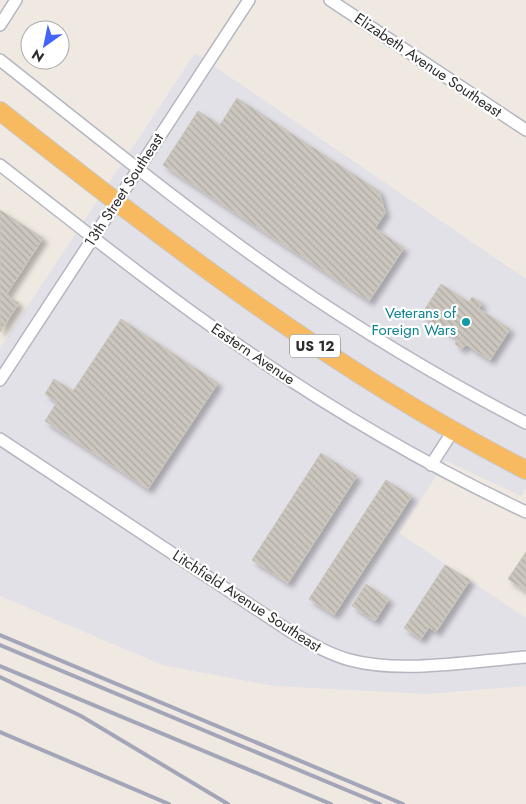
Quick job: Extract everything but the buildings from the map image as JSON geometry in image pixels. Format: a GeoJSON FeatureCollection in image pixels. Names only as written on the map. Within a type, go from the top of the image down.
{"type":"FeatureCollection","features":[{"type":"Feature","properties":{"kind":"highway","name":"US 12"},"geometry":{"type":"LineString","coordinates":[[0,111],[116,202],[280,323],[344,365],[453,431],[526,470]]}},
{"type":"Feature","properties":{"kind":"street"},"geometry":{"type":"LineString","coordinates":[[0,25],[16,0]]}},
{"type":"Feature","properties":{"kind":"street","name":"13th Street Southeast"},"geometry":{"type":"LineString","coordinates":[[0,380],[249,0]]}},
{"type":"Feature","properties":{"kind":"street","name":"Elizabeth Avenue Southeast"},"geometry":{"type":"LineString","coordinates":[[330,0],[526,130]]}},
{"type":"Feature","properties":{"kind":"street"},"geometry":{"type":"LineString","coordinates":[[0,60],[252,255],[332,310],[458,387],[526,423]]}},
{"type":"Feature","properties":{"kind":"street","name":"Eastern Avenue"},"geometry":{"type":"LineString","coordinates":[[0,165],[190,311],[331,407],[431,465],[526,512]]}},
{"type":"Feature","properties":{"kind":"street"},"geometry":{"type":"LineString","coordinates":[[431,465],[453,431]]}},
{"type":"Feature","properties":{"kind":"street","name":"Litchfield Avenue Southeast"},"geometry":{"type":"LineString","coordinates":[[0,439],[291,632],[326,652],[351,661],[387,666],[526,657]]}},
{"type":"Feature","properties":{"kind":"shaded area"},"geometry":{"type":"Polygon","coordinates":[[[195,53],[526,279],[526,488],[521,496],[446,461],[399,533],[526,618],[526,686],[428,694],[274,686],[162,665],[0,596],[0,348],[195,53]]]}},
{"type":"Feature","properties":{"kind":"railway"},"geometry":{"type":"LineString","coordinates":[[0,635],[403,804]]}},
{"type":"Feature","properties":{"kind":"railway"},"geometry":{"type":"LineString","coordinates":[[0,645],[380,804]]}},
{"type":"Feature","properties":{"kind":"railway"},"geometry":{"type":"LineString","coordinates":[[0,666],[331,804]]}},
{"type":"Feature","properties":{"kind":"railway"},"geometry":{"type":"LineString","coordinates":[[0,677],[81,716],[228,804]]}},
{"type":"Feature","properties":{"kind":"railway"},"geometry":{"type":"LineString","coordinates":[[0,732],[169,804]]}},
{"type":"Feature","properties":{"kind":"place","name":"Veterans of Foreign Wars"},"geometry":{"type":"Point","coordinates":[466,322]}}]}
